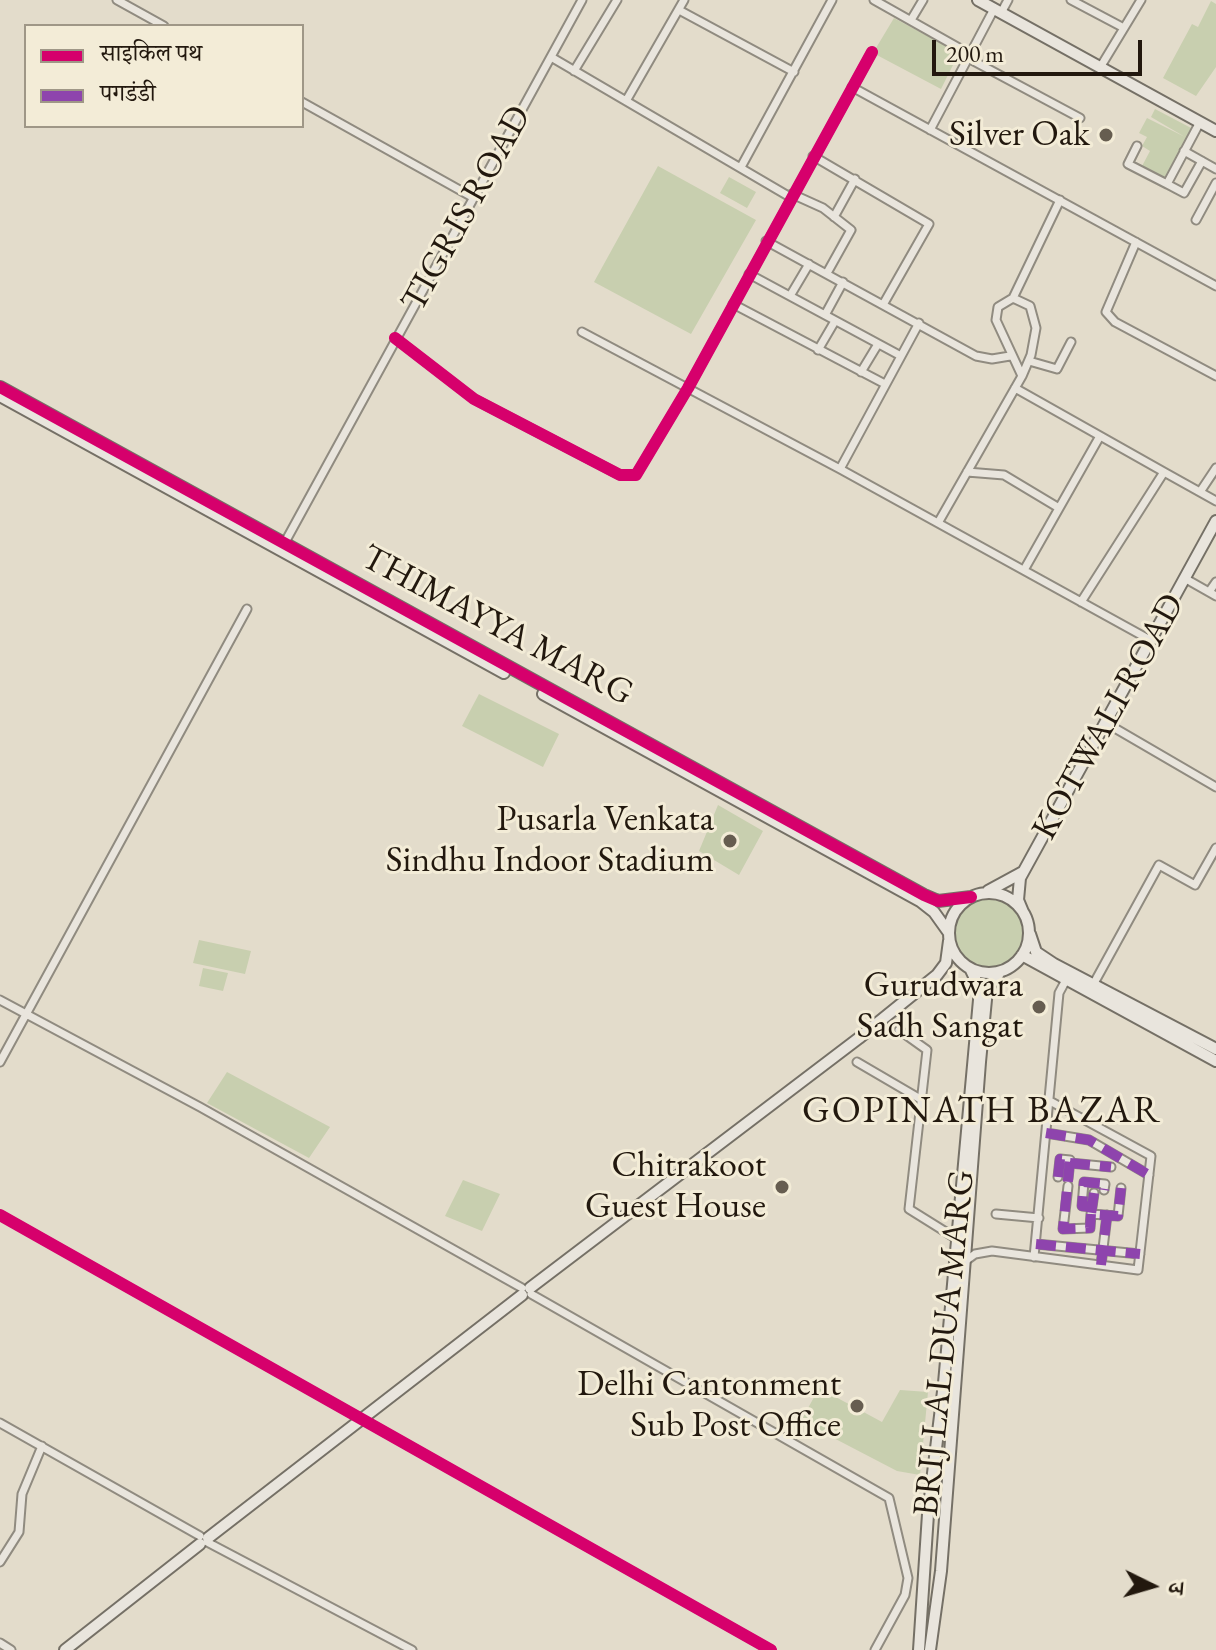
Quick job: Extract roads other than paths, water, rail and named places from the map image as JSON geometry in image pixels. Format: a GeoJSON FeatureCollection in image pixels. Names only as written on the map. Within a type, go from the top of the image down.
{"type":"FeatureCollection","features":[{"type":"Feature","properties":{"kind":"street"},"geometry":{"type":"LineString","coordinates":[[117,0],[160,24]]}},
{"type":"Feature","properties":{"kind":"street","name":"TIGRIS ROAD"},"geometry":{"type":"LineString","coordinates":[[284,544],[582,0]]}},
{"type":"Feature","properties":{"kind":"street"},"geometry":{"type":"LineString","coordinates":[[574,71],[617,0]]}},
{"type":"Feature","properties":{"kind":"street"},"geometry":{"type":"LineString","coordinates":[[626,101],[684,0]]}},
{"type":"Feature","properties":{"kind":"street"},"geometry":{"type":"LineString","coordinates":[[741,167],[832,0]]}},
{"type":"Feature","properties":{"kind":"street"},"geometry":{"type":"LineString","coordinates":[[874,0],[1080,118]]}},
{"type":"Feature","properties":{"kind":"street"},"geometry":{"type":"LineString","coordinates":[[911,20],[923,0]]}},
{"type":"Feature","properties":{"kind":"street"},"geometry":{"type":"LineString","coordinates":[[978,0],[1216,131]]}},
{"type":"Feature","properties":{"kind":"street"},"geometry":{"type":"LineString","coordinates":[[930,130],[967,55],[1008,0]]}},
{"type":"Feature","properties":{"kind":"street"},"geometry":{"type":"LineString","coordinates":[[1071,0],[1124,28]]}},
{"type":"Feature","properties":{"kind":"street"},"geometry":{"type":"LineString","coordinates":[[1101,66],[1137,1]]}},
{"type":"Feature","properties":{"kind":"street"},"geometry":{"type":"LineString","coordinates":[[679,10],[794,72]]}},
{"type":"Feature","properties":{"kind":"street"},"geometry":{"type":"LineString","coordinates":[[395,338],[474,399],[628,477],[642,469],[872,52]]}},
{"type":"Feature","properties":{"kind":"street"},"geometry":{"type":"LineString","coordinates":[[551,57],[834,217],[851,232],[827,273]]}},
{"type":"Feature","properties":{"kind":"street"},"geometry":{"type":"LineString","coordinates":[[852,87],[1216,286]]}},
{"type":"Feature","properties":{"kind":"street"},"geometry":{"type":"LineString","coordinates":[[304,103],[474,198]]}},
{"type":"Feature","properties":{"kind":"street"},"geometry":{"type":"LineString","coordinates":[[1167,184],[1200,122]]}},
{"type":"Feature","properties":{"kind":"street"},"geometry":{"type":"LineString","coordinates":[[1137,146],[1128,164],[1184,193],[1202,161]]}},
{"type":"Feature","properties":{"kind":"street"},"geometry":{"type":"LineString","coordinates":[[1184,151],[1216,169]]}},
{"type":"Feature","properties":{"kind":"street"},"geometry":{"type":"LineString","coordinates":[[813,156],[929,224],[884,303]]}},
{"type":"Feature","properties":{"kind":"street"},"geometry":{"type":"LineString","coordinates":[[834,217],[855,179]]}},
{"type":"Feature","properties":{"kind":"street"},"geometry":{"type":"LineString","coordinates":[[1196,220],[1216,183]]}},
{"type":"Feature","properties":{"kind":"street"},"geometry":{"type":"LineString","coordinates":[[1022,376],[997,328],[996,311],[1013,298],[1060,200]]}},
{"type":"Feature","properties":{"kind":"street"},"geometry":{"type":"LineString","coordinates":[[766,241],[976,356],[992,359],[1010,356]]}},
{"type":"Feature","properties":{"kind":"street"},"geometry":{"type":"LineString","coordinates":[[1136,242],[1106,312],[1115,322],[1216,376]]}},
{"type":"Feature","properties":{"kind":"street"},"geometry":{"type":"LineString","coordinates":[[790,296],[809,264]]}},
{"type":"Feature","properties":{"kind":"street"},"geometry":{"type":"LineString","coordinates":[[749,274],[901,356]]}},
{"type":"Feature","properties":{"kind":"street"},"geometry":{"type":"LineString","coordinates":[[825,315],[843,282]]}},
{"type":"Feature","properties":{"kind":"street"},"geometry":{"type":"LineString","coordinates":[[938,523],[1029,361],[1034,340],[1033,318],[1023,300],[1013,298]]}},
{"type":"Feature","properties":{"kind":"street"},"geometry":{"type":"LineString","coordinates":[[733,304],[885,384]]}},
{"type":"Feature","properties":{"kind":"street"},"geometry":{"type":"LineString","coordinates":[[818,350],[835,321]]}},
{"type":"Feature","properties":{"kind":"street"},"geometry":{"type":"LineString","coordinates":[[840,469],[919,323]]}},
{"type":"Feature","properties":{"kind":"street"},"geometry":{"type":"LineString","coordinates":[[582,332],[840,469],[1152,641]]}},
{"type":"Feature","properties":{"kind":"street"},"geometry":{"type":"LineString","coordinates":[[1029,361],[1057,369],[1071,342]]}},
{"type":"Feature","properties":{"kind":"street"},"geometry":{"type":"LineString","coordinates":[[861,372],[878,344]]}},
{"type":"Feature","properties":{"kind":"street","name":"THIMAYYA MARG"},"geometry":{"type":"LineString","coordinates":[[0,387],[602,720],[920,901],[934,912],[949,937]]}},
{"type":"Feature","properties":{"kind":"street"},"geometry":{"type":"LineString","coordinates":[[1015,388],[1216,501]]}},
{"type":"Feature","properties":{"kind":"street","name":"THIMAYYA MARG"},"geometry":{"type":"LineString","coordinates":[[0,396],[924,895],[938,901],[975,895]]}},
{"type":"Feature","properties":{"kind":"street"},"geometry":{"type":"LineString","coordinates":[[1024,570],[1100,436]]}},
{"type":"Feature","properties":{"kind":"street"},"geometry":{"type":"LineString","coordinates":[[1200,492],[1216,468]]}},
{"type":"Feature","properties":{"kind":"street"},"geometry":{"type":"LineString","coordinates":[[967,472],[1004,475],[1059,508]]}},
{"type":"Feature","properties":{"kind":"street"},"geometry":{"type":"LineString","coordinates":[[1081,602],[1164,472]]}},
{"type":"Feature","properties":{"kind":"street","name":"KOTWALI ROAD"},"geometry":{"type":"LineString","coordinates":[[1024,871],[1216,521]]}},
{"type":"Feature","properties":{"kind":"street"},"geometry":{"type":"LineString","coordinates":[[1186,579],[1213,594],[1216,582]]}},
{"type":"Feature","properties":{"kind":"street"},"geometry":{"type":"LineString","coordinates":[[0,1062],[247,609]]}},
{"type":"Feature","properties":{"kind":"street"},"geometry":{"type":"LineString","coordinates":[[1106,723],[1216,787]]}},
{"type":"Feature","properties":{"kind":"street"},"geometry":{"type":"LineString","coordinates":[[1093,985],[1159,865],[1195,885],[1216,848]]}},
{"type":"Feature","properties":{"kind":"street"},"geometry":{"type":"LineString","coordinates":[[65,1650],[361,1417],[859,1038],[937,975],[946,963],[955,912],[975,895],[999,888],[1024,871]]}},
{"type":"Feature","properties":{"kind":"street"},"geometry":{"type":"LineString","coordinates":[[1024,871],[1018,890],[1036,952],[1216,1049]]}},
{"type":"Feature","properties":{"kind":"street"},"geometry":{"type":"LineString","coordinates":[[975,895],[1004,895],[1023,912]]}},
{"type":"Feature","properties":{"kind":"street"},"geometry":{"type":"LineString","coordinates":[[949,937],[984,989],[1022,955],[1029,932]]}},
{"type":"Feature","properties":{"kind":"street"},"geometry":{"type":"LineString","coordinates":[[1022,955],[1216,1061]]}},
{"type":"Feature","properties":{"kind":"street"},"geometry":{"type":"LineString","coordinates":[[937,975],[967,967],[990,973],[1000,972]]}},
{"type":"Feature","properties":{"kind":"street"},"geometry":{"type":"LineString","coordinates":[[1034,1257],[1059,993],[1066,980]]}},
{"type":"Feature","properties":{"kind":"street","name":"BRIJ LAL DUA MARG"},"geometry":{"type":"LineString","coordinates":[[919,1650],[928,1514],[984,989]]}},
{"type":"Feature","properties":{"kind":"street","name":"BRIJ LAL DUA MARG"},"geometry":{"type":"LineString","coordinates":[[930,1650],[941,1571],[984,989]]}},
{"type":"Feature","properties":{"kind":"street"},"geometry":{"type":"LineString","coordinates":[[0,1000],[200,1107],[889,1498],[900,1531],[908,1578],[905,1595],[875,1650]]}},
{"type":"Feature","properties":{"kind":"street"},"geometry":{"type":"LineString","coordinates":[[899,1030],[927,1050],[909,1209],[957,1239]]}},
{"type":"Feature","properties":{"kind":"street"},"geometry":{"type":"LineString","coordinates":[[857,1062],[922,1100]]}},
{"type":"Feature","properties":{"kind":"street"},"geometry":{"type":"LineString","coordinates":[[964,1262],[975,1254],[992,1251],[1138,1270],[1151,1156],[1048,1100]]}},
{"type":"Feature","properties":{"kind":"street"},"geometry":{"type":"LineString","coordinates":[[1046,1133],[1089,1140],[1149,1175]]}},
{"type":"Feature","properties":{"kind":"street"},"geometry":{"type":"LineString","coordinates":[[1058,1177],[1060,1155],[1111,1167]]}},
{"type":"Feature","properties":{"kind":"street"},"geometry":{"type":"LineString","coordinates":[[1070,1159],[1063,1229],[1090,1228],[1094,1193]]}},
{"type":"Feature","properties":{"kind":"street"},"geometry":{"type":"LineString","coordinates":[[1104,1190],[1105,1184],[1084,1182],[1082,1206],[1118,1216],[1121,1188]]}},
{"type":"Feature","properties":{"kind":"street"},"geometry":{"type":"LineString","coordinates":[[996,1214],[1039,1218]]}},
{"type":"Feature","properties":{"kind":"street"},"geometry":{"type":"LineString","coordinates":[[0,1215],[771,1650]]}},
{"type":"Feature","properties":{"kind":"street"},"geometry":{"type":"LineString","coordinates":[[1101,1265],[1107,1215]]}},
{"type":"Feature","properties":{"kind":"street"},"geometry":{"type":"LineString","coordinates":[[1036,1244],[1140,1254]]}},
{"type":"Feature","properties":{"kind":"street"},"geometry":{"type":"LineString","coordinates":[[0,1423],[204,1540],[412,1650]]}},
{"type":"Feature","properties":{"kind":"street"},"geometry":{"type":"LineString","coordinates":[[0,1562],[19,1532],[22,1494],[42,1446]]}},
{"type":"Feature","properties":{"kind":"street"},"geometry":{"type":"LineString","coordinates":[[0,1643],[11,1650]]}},
{"type":"Feature","properties":{"kind":"place","name":"Silver Oak"},"geometry":{"type":"Point","coordinates":[1106,135]}},
{"type":"Feature","properties":{"kind":"place","name":"Pusarla Venkata Sindhu Indoor Stadium"},"geometry":{"type":"Point","coordinates":[730,841]}},
{"type":"Feature","properties":{"kind":"place","name":"Gurudwara Sadh Sangat"},"geometry":{"type":"Point","coordinates":[1039,1007]}},
{"type":"Feature","properties":{"kind":"place","name":"Chitrakoot Guest House"},"geometry":{"type":"Point","coordinates":[782,1187]}},
{"type":"Feature","properties":{"kind":"place","name":"Delhi Cantonment Sub Post Office"},"geometry":{"type":"Point","coordinates":[857,1406]}},
{"type":"Feature","properties":{"kind":"district","name":"GOPINATH BAZAR"},"geometry":{"type":"Point","coordinates":[982,1112]}}]}
